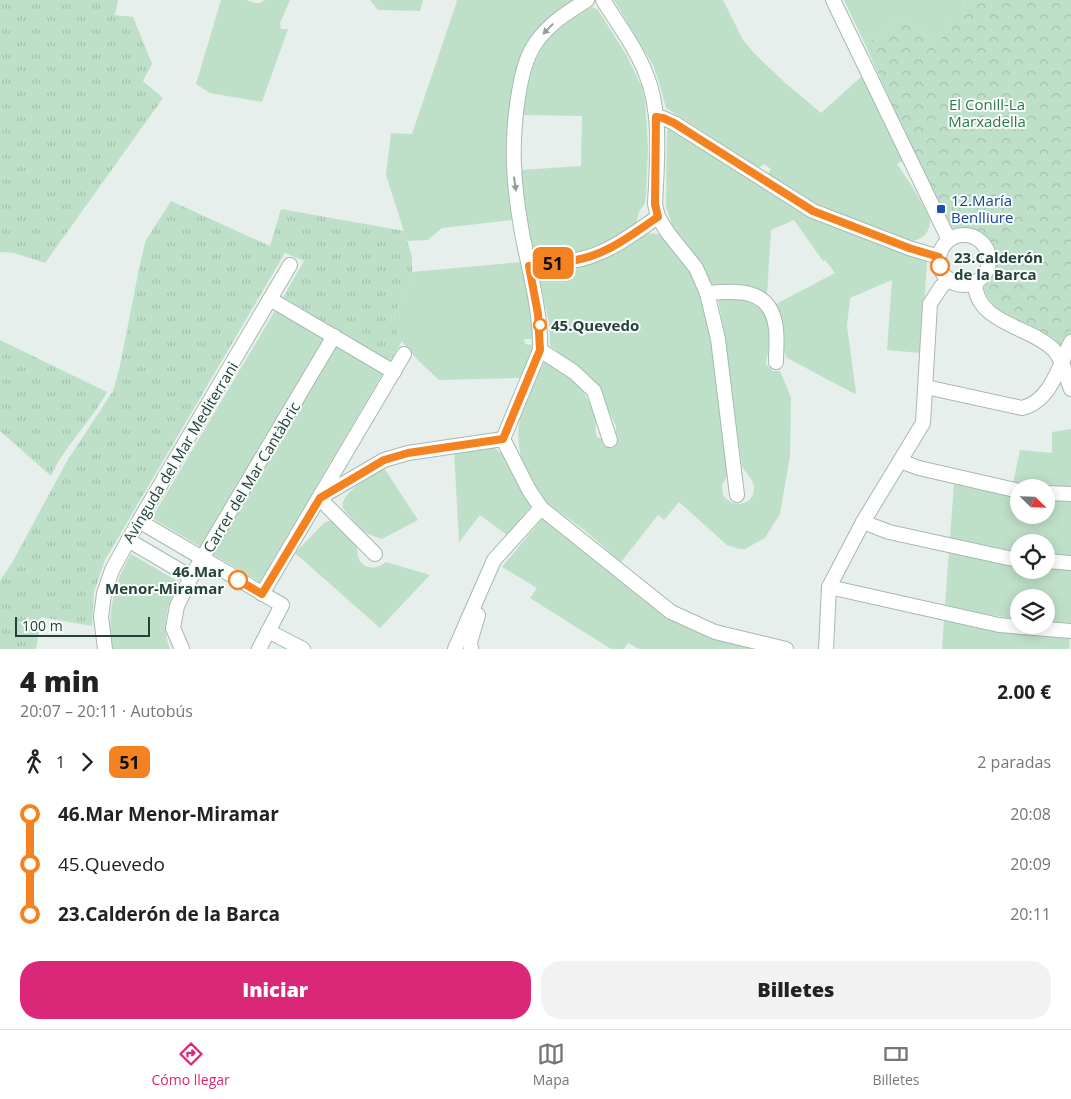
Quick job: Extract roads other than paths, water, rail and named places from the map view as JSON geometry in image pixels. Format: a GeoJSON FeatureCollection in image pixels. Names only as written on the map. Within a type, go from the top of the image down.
{"type":"FeatureCollection","features":[{"type":"Feature","properties":{"kind":"street"},"geometry":{"type":"LineString","coordinates":[[586,0],[564,15],[537,40],[531,50],[524,70],[515,120],[513,172],[520,226],[538,314],[540,350],[503,439],[528,490],[541,508],[671,612],[715,632],[786,649]]}},
{"type":"Feature","properties":{"kind":"street"},"geometry":{"type":"LineString","coordinates":[[603,0],[636,54],[646,73],[652,93],[656,117],[655,204],[658,217],[668,233],[696,268],[707,293],[718,339],[737,495]]}},
{"type":"Feature","properties":{"kind":"street"},"geometry":{"type":"LineString","coordinates":[[833,0],[949,240]]}},
{"type":"Feature","properties":{"kind":"street"},"geometry":{"type":"LineString","coordinates":[[656,117],[674,123],[813,211],[909,248],[939,257]]}},
{"type":"Feature","properties":{"kind":"street"},"geometry":{"type":"LineString","coordinates":[[529,266],[577,260],[595,255],[658,217]]}},
{"type":"Feature","properties":{"kind":"street"},"geometry":{"type":"LineString","coordinates":[[965,235],[973,236],[980,240],[989,254],[989,263],[982,278],[975,282],[961,285],[949,279],[943,273],[939,257],[944,245],[949,240],[956,236],[965,235]]}},
{"type":"Feature","properties":{"kind":"street","name":"Avinguda del Mar Mediterrani"},"geometry":{"type":"LineString","coordinates":[[104,649],[101,617],[104,594],[112,570],[290,265]]}},
{"type":"Feature","properties":{"kind":"street"},"geometry":{"type":"LineString","coordinates":[[826,649],[829,586],[863,522],[923,423],[930,304],[941,287],[949,279]]}},
{"type":"Feature","properties":{"kind":"street"},"geometry":{"type":"LineString","coordinates":[[975,282],[975,292],[989,312],[998,319],[1042,341],[1054,350],[1062,362],[1071,389]]}},
{"type":"Feature","properties":{"kind":"street"},"geometry":{"type":"LineString","coordinates":[[707,293],[739,291],[757,297],[766,303],[775,324],[776,362]]}},
{"type":"Feature","properties":{"kind":"street"},"geometry":{"type":"LineString","coordinates":[[270,299],[394,372]]}},
{"type":"Feature","properties":{"kind":"street","name":"Carrer del Mar Cantàbric"},"geometry":{"type":"LineString","coordinates":[[182,649],[174,628],[177,606],[191,577],[334,336]]}},
{"type":"Feature","properties":{"kind":"street"},"geometry":{"type":"LineString","coordinates":[[926,387],[1022,408],[1031,406],[1041,398],[1056,376],[1071,342]]}},
{"type":"Feature","properties":{"kind":"street"},"geometry":{"type":"LineString","coordinates":[[540,350],[574,372],[594,392],[610,440]]}},
{"type":"Feature","properties":{"kind":"street"},"geometry":{"type":"LineString","coordinates":[[262,594],[404,354]]}},
{"type":"Feature","properties":{"kind":"street"},"geometry":{"type":"LineString","coordinates":[[320,498],[384,460],[408,453],[503,439]]}},
{"type":"Feature","properties":{"kind":"street"},"geometry":{"type":"LineString","coordinates":[[900,461],[912,466],[1010,489]]}},
{"type":"Feature","properties":{"kind":"street"},"geometry":{"type":"LineString","coordinates":[[1055,493],[1071,494]]}},
{"type":"Feature","properties":{"kind":"street"},"geometry":{"type":"LineString","coordinates":[[320,498],[376,554]]}},
{"type":"Feature","properties":{"kind":"street"},"geometry":{"type":"LineString","coordinates":[[484,649],[471,646],[494,560],[541,508]]}},
{"type":"Feature","properties":{"kind":"street"},"geometry":{"type":"LineString","coordinates":[[139,521],[282,605],[259,649]]}},
{"type":"Feature","properties":{"kind":"street"},"geometry":{"type":"LineString","coordinates":[[863,522],[889,532],[1010,558]]}},
{"type":"Feature","properties":{"kind":"street"},"geometry":{"type":"LineString","coordinates":[[128,540],[191,577]]}},
{"type":"Feature","properties":{"kind":"street"},"geometry":{"type":"LineString","coordinates":[[1055,561],[1071,562]]}},
{"type":"Feature","properties":{"kind":"street"},"geometry":{"type":"LineString","coordinates":[[454,649],[488,578]]}},
{"type":"Feature","properties":{"kind":"street"},"geometry":{"type":"LineString","coordinates":[[829,586],[999,625],[1071,631]]}},
{"type":"Feature","properties":{"kind":"street"},"geometry":{"type":"LineString","coordinates":[[268,631],[303,649]]}},
{"type":"Feature","properties":{"kind":"place","name":"12.María Benlliure"},"geometry":{"type":"Point","coordinates":[941,209]}},
{"type":"Feature","properties":{"kind":"place","name":"23.Calderón de la Barca"},"geometry":{"type":"Point","coordinates":[940,266]}},
{"type":"Feature","properties":{"kind":"place","name":"45.Quevedo"},"geometry":{"type":"Point","coordinates":[540,325]}},
{"type":"Feature","properties":{"kind":"place","name":"46.Mar Menor-Miramar"},"geometry":{"type":"Point","coordinates":[238,580]}},
{"type":"Feature","properties":{"kind":"park label","name":"El Conill-La Marxadella"},"geometry":{"type":"Point","coordinates":[987,112]}}]}
